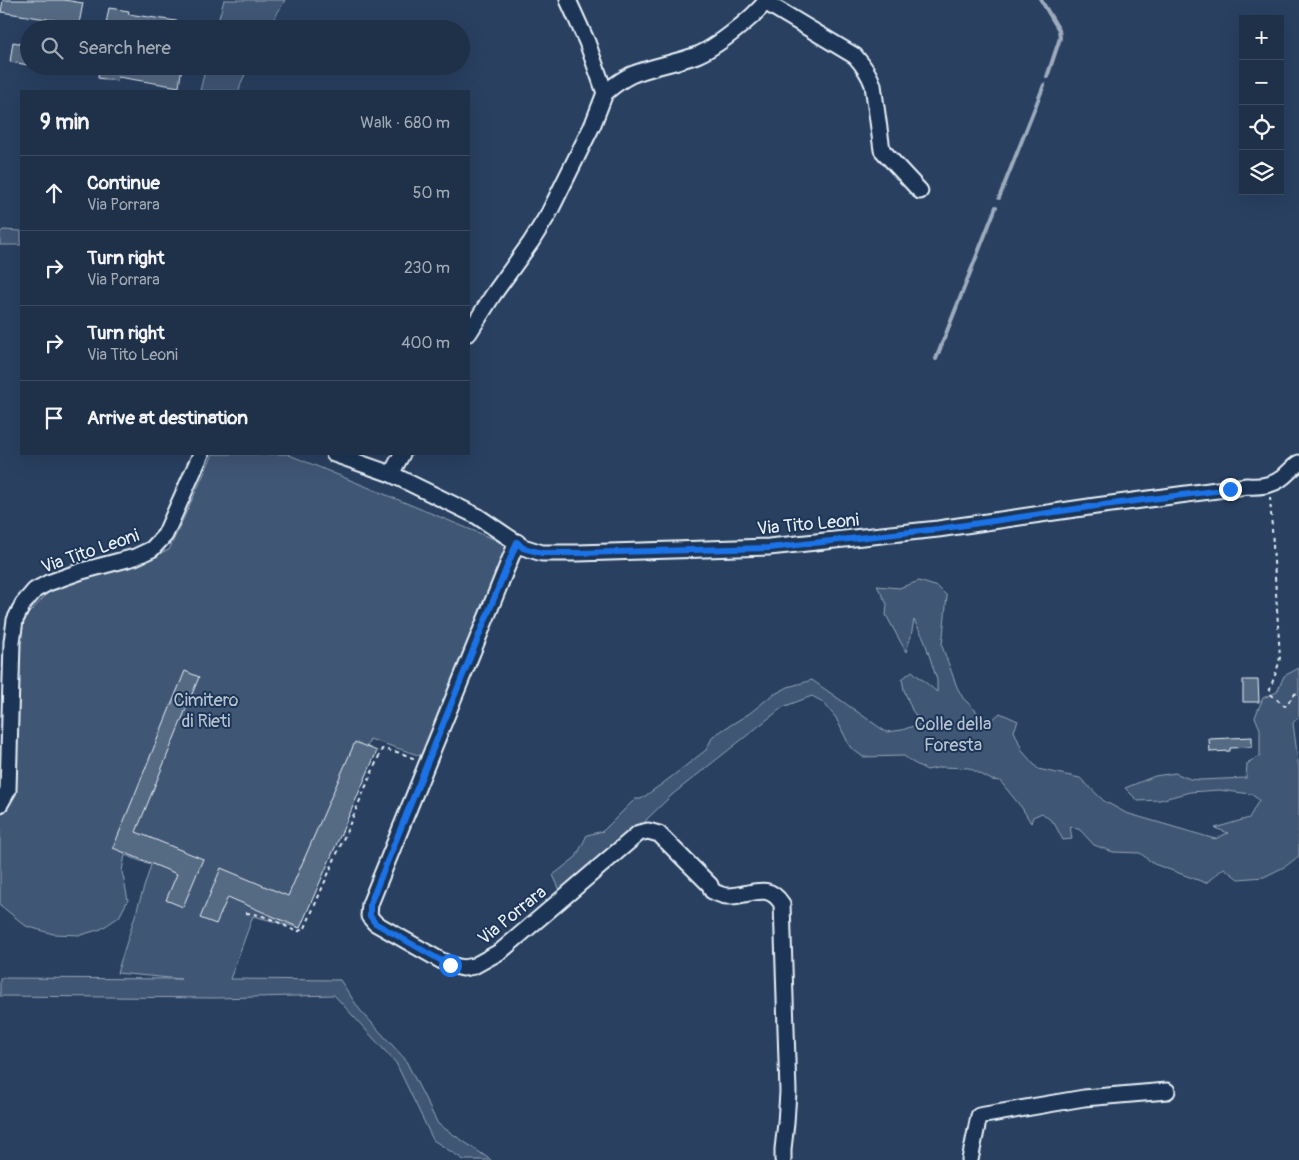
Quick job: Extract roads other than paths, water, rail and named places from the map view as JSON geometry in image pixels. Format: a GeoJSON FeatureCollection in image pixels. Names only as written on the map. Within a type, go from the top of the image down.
{"type":"FeatureCollection","features":[{"type":"Feature","properties":{"kind":"street"},"geometry":{"type":"LineString","coordinates":[[568,0],[587,42],[605,93]]}},
{"type":"Feature","properties":{"kind":"street"},"geometry":{"type":"LineString","coordinates":[[470,331],[540,228],[593,124],[605,93],[632,75],[700,54],[734,31],[766,1],[854,56],[864,66],[870,76],[872,85],[882,150],[920,191]]}},
{"type":"Feature","properties":{"kind":"street","name":"Via Tito Leoni"},"geometry":{"type":"LineString","coordinates":[[0,804],[8,790],[12,642],[15,620],[22,604],[35,590],[48,583],[82,571],[136,557],[152,549],[165,535],[201,455]]}},
{"type":"Feature","properties":{"kind":"street","name":"Via Tito Leoni"},"geometry":{"type":"LineString","coordinates":[[337,455],[391,474],[477,516],[523,548],[542,553],[769,548],[938,529],[1247,486],[1259,487],[1282,478],[1299,463]]}},
{"type":"Feature","properties":{"kind":"street"},"geometry":{"type":"LineString","coordinates":[[391,474],[401,455]]}},
{"type":"Feature","properties":{"kind":"street","name":"Via Porrara"},"geometry":{"type":"LineString","coordinates":[[517,542],[370,904],[370,916],[375,923],[450,965],[463,968],[474,966],[501,951],[639,833],[648,830],[659,834],[710,885],[712,891],[726,896],[762,891],[770,892],[777,896],[782,904],[788,1092],[783,1160]]}},
{"type":"Feature","properties":{"kind":"street"},"geometry":{"type":"LineString","coordinates":[[970,1160],[980,1116],[1084,1098],[1167,1091]]}},
{"type":"Feature","properties":{"kind":"waterway"},"geometry":{"type":"LineString","coordinates":[[1041,0],[1059,30],[1060,38],[1047,77]]}},
{"type":"Feature","properties":{"kind":"waterway"},"geometry":{"type":"LineString","coordinates":[[999,198],[1044,85]]}},
{"type":"Feature","properties":{"kind":"waterway"},"geometry":{"type":"LineString","coordinates":[[936,359],[996,207]]}},
{"type":"Feature","properties":{"kind":"park label","name":"Cimitero di Rieti"},"geometry":{"type":"Point","coordinates":[206,710]}},
{"type":"Feature","properties":{"kind":"park label","name":"Colle della Foresta"},"geometry":{"type":"Point","coordinates":[953,734]}}]}
